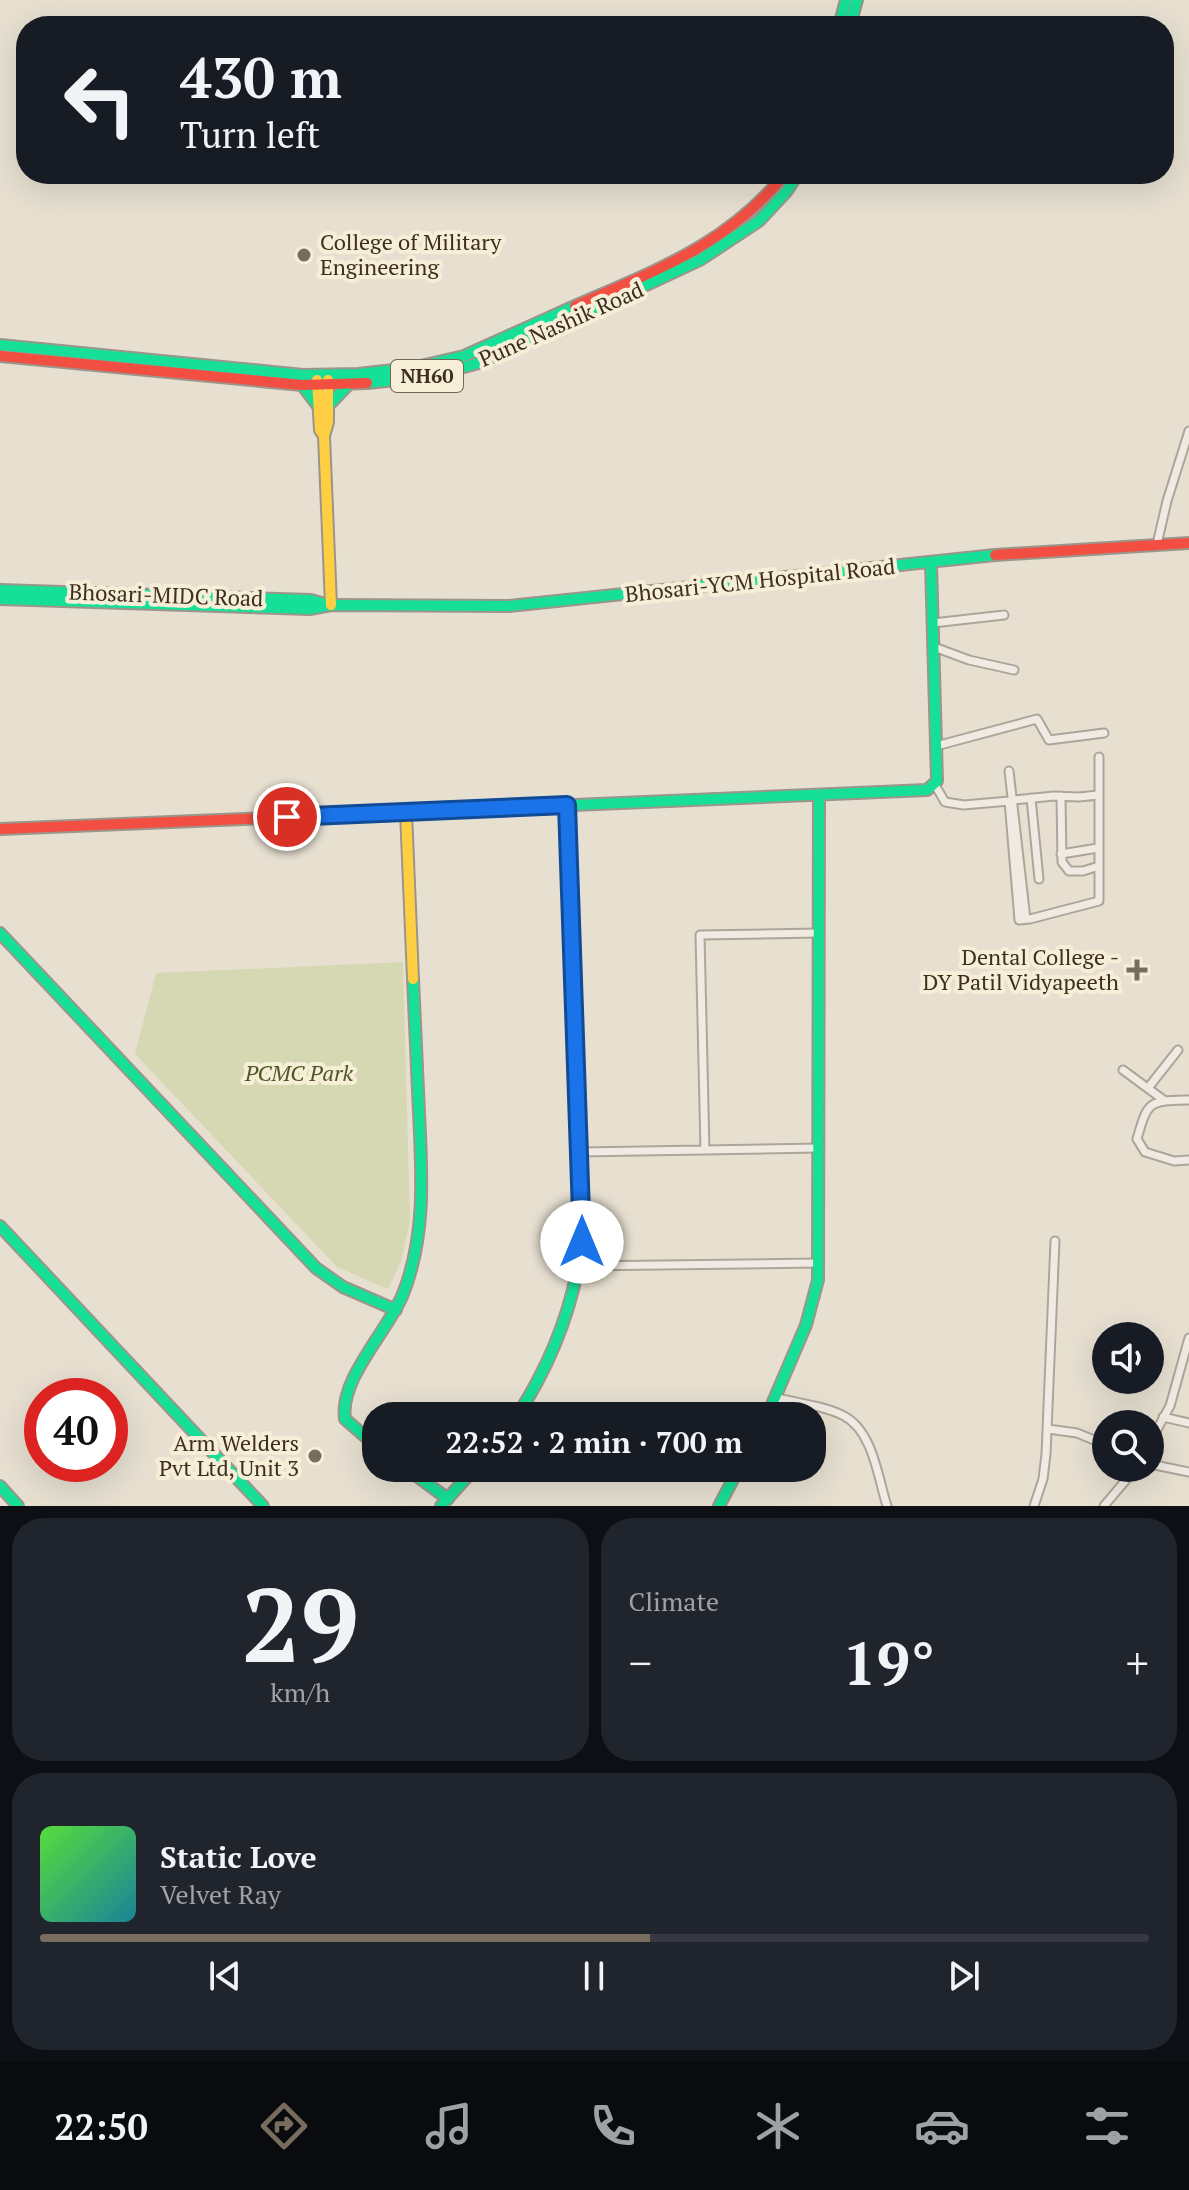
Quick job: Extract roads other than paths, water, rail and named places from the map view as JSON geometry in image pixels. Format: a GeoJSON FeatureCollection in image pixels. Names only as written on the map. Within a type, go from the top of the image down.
{"type":"FeatureCollection","features":[{"type":"Feature","properties":{"kind":"main road","name":"Pune Nashik Road"},"geometry":{"type":"LineString","coordinates":[[0,356],[302,385],[424,366],[475,353],[695,251],[752,213],[777,184]]}},
{"type":"Feature","properties":{"kind":"main road","name":"Pune Nashik Road"},"geometry":{"type":"LineString","coordinates":[[0,345],[348,385],[426,377],[479,363],[700,260],[759,221],[790,184]]}},
{"type":"Feature","properties":{"kind":"main road"},"geometry":{"type":"LineString","coordinates":[[323,380],[320,430],[324,436],[331,605]]}},
{"type":"Feature","properties":{"kind":"main road"},"geometry":{"type":"LineString","coordinates":[[302,385],[323,406]]}},
{"type":"Feature","properties":{"kind":"main road"},"geometry":{"type":"LineString","coordinates":[[323,406],[348,385]]}},
{"type":"Feature","properties":{"kind":"main road","name":"Bhosari-YCM Hospital Road"},"geometry":{"type":"LineString","coordinates":[[331,605],[509,606],[971,557],[1189,543]]}},
{"type":"Feature","properties":{"kind":"main road"},"geometry":{"type":"LineString","coordinates":[[0,829],[924,790],[937,781],[931,563]]}},
{"type":"Feature","properties":{"kind":"main road","name":"Bhosari-MIDC Road"},"geometry":{"type":"LineString","coordinates":[[0,590],[311,600],[331,605]]}},
{"type":"Feature","properties":{"kind":"main road","name":"Bhosari-MIDC Road"},"geometry":{"type":"LineString","coordinates":[[0,599],[310,609],[331,605]]}},
{"type":"Feature","properties":{"kind":"main road"},"geometry":{"type":"LineString","coordinates":[[775,1402],[812,1309],[819,1263],[819,795]]}},
{"type":"Feature","properties":{"kind":"main road"},"geometry":{"type":"LineString","coordinates":[[527,1402],[557,1344],[580,1266],[580,1152],[567,805]]}},
{"type":"Feature","properties":{"kind":"main road"},"geometry":{"type":"LineString","coordinates":[[362,1434],[345,1419],[343,1405],[396,1310],[407,1283],[418,1245],[422,1194],[406,812]]}},
{"type":"Feature","properties":{"kind":"main road"},"geometry":{"type":"LineString","coordinates":[[0,933],[316,1268],[343,1287],[396,1310]]}},
{"type":"Feature","properties":{"kind":"main road"},"geometry":{"type":"LineString","coordinates":[[0,1226],[263,1506]]}},
{"type":"Feature","properties":{"kind":"main road"},"geometry":{"type":"LineString","coordinates":[[422,1482],[445,1502],[463,1482]]}},
{"type":"Feature","properties":{"kind":"main road"},"geometry":{"type":"LineString","coordinates":[[719,1506],[732,1482]]}},
{"type":"Feature","properties":{"kind":"main road"},"geometry":{"type":"LineString","coordinates":[[0,1486],[14,1502],[0,1506]]}},
{"type":"Feature","properties":{"kind":"street"},"geometry":{"type":"LineString","coordinates":[[1157,544],[1189,431]]}},
{"type":"Feature","properties":{"kind":"street"},"geometry":{"type":"LineString","coordinates":[[933,623],[1004,615]]}},
{"type":"Feature","properties":{"kind":"street"},"geometry":{"type":"LineString","coordinates":[[934,647],[969,660],[1014,670]]}},
{"type":"Feature","properties":{"kind":"street"},"geometry":{"type":"LineString","coordinates":[[936,746],[1037,719],[1049,740],[1104,733]]}},
{"type":"Feature","properties":{"kind":"street"},"geometry":{"type":"LineString","coordinates":[[1007,771],[1019,920],[1099,901],[1099,757]]}},
{"type":"Feature","properties":{"kind":"street"},"geometry":{"type":"LineString","coordinates":[[935,785],[945,802],[964,805],[1098,795]]}},
{"type":"Feature","properties":{"kind":"street"},"geometry":{"type":"LineString","coordinates":[[1061,796],[1062,862],[1069,871],[1099,866]]}},
{"type":"Feature","properties":{"kind":"street"},"geometry":{"type":"LineString","coordinates":[[1031,798],[1039,879]]}},
{"type":"Feature","properties":{"kind":"street"},"geometry":{"type":"LineString","coordinates":[[1061,854],[1098,848]]}},
{"type":"Feature","properties":{"kind":"street"},"geometry":{"type":"LineString","coordinates":[[705,1150],[700,935],[819,933]]}},
{"type":"Feature","properties":{"kind":"street"},"geometry":{"type":"LineString","coordinates":[[1148,1088],[1178,1050]]}},
{"type":"Feature","properties":{"kind":"street"},"geometry":{"type":"LineString","coordinates":[[1123,1070],[1165,1101]]}},
{"type":"Feature","properties":{"kind":"street"},"geometry":{"type":"LineString","coordinates":[[1189,1100],[1152,1104],[1146,1109],[1137,1142],[1145,1152],[1174,1161],[1189,1160]]}},
{"type":"Feature","properties":{"kind":"street"},"geometry":{"type":"LineString","coordinates":[[580,1152],[819,1148]]}},
{"type":"Feature","properties":{"kind":"street"},"geometry":{"type":"LineString","coordinates":[[1037,1505],[1048,1429],[1055,1241]]}},
{"type":"Feature","properties":{"kind":"street"},"geometry":{"type":"LineString","coordinates":[[580,1266],[819,1263]]}},
{"type":"Feature","properties":{"kind":"street"},"geometry":{"type":"LineString","coordinates":[[1164,1415],[1170,1406],[1189,1338]]}},
{"type":"Feature","properties":{"kind":"street"},"geometry":{"type":"LineString","coordinates":[[777,1398],[833,1411],[855,1423],[867,1442],[887,1506]]}},
{"type":"Feature","properties":{"kind":"street"},"geometry":{"type":"LineString","coordinates":[[1164,1417],[1189,1423]]}},
{"type":"Feature","properties":{"kind":"street"},"geometry":{"type":"LineString","coordinates":[[1048,1429],[1077,1433],[1092,1439]]}},
{"type":"Feature","properties":{"kind":"street"},"geometry":{"type":"LineString","coordinates":[[1164,1467],[1189,1472]]}},
{"type":"Feature","properties":{"kind":"street"},"geometry":{"type":"LineString","coordinates":[[1104,1506],[1124,1482]]}},
{"type":"Feature","properties":{"kind":"place","name":"College of Military Engineering"},"geometry":{"type":"Point","coordinates":[304,255]}},
{"type":"Feature","properties":{"kind":"place","name":"Dental College - DY Patil Vidyapeeth"},"geometry":{"type":"Point","coordinates":[1137,970]}},
{"type":"Feature","properties":{"kind":"place","name":"Arm Welders Pvt Ltd, Unit 3"},"geometry":{"type":"Point","coordinates":[315,1456]}},
{"type":"Feature","properties":{"kind":"park label","name":"PCMC Park"},"geometry":{"type":"Point","coordinates":[299,1073]}}]}
